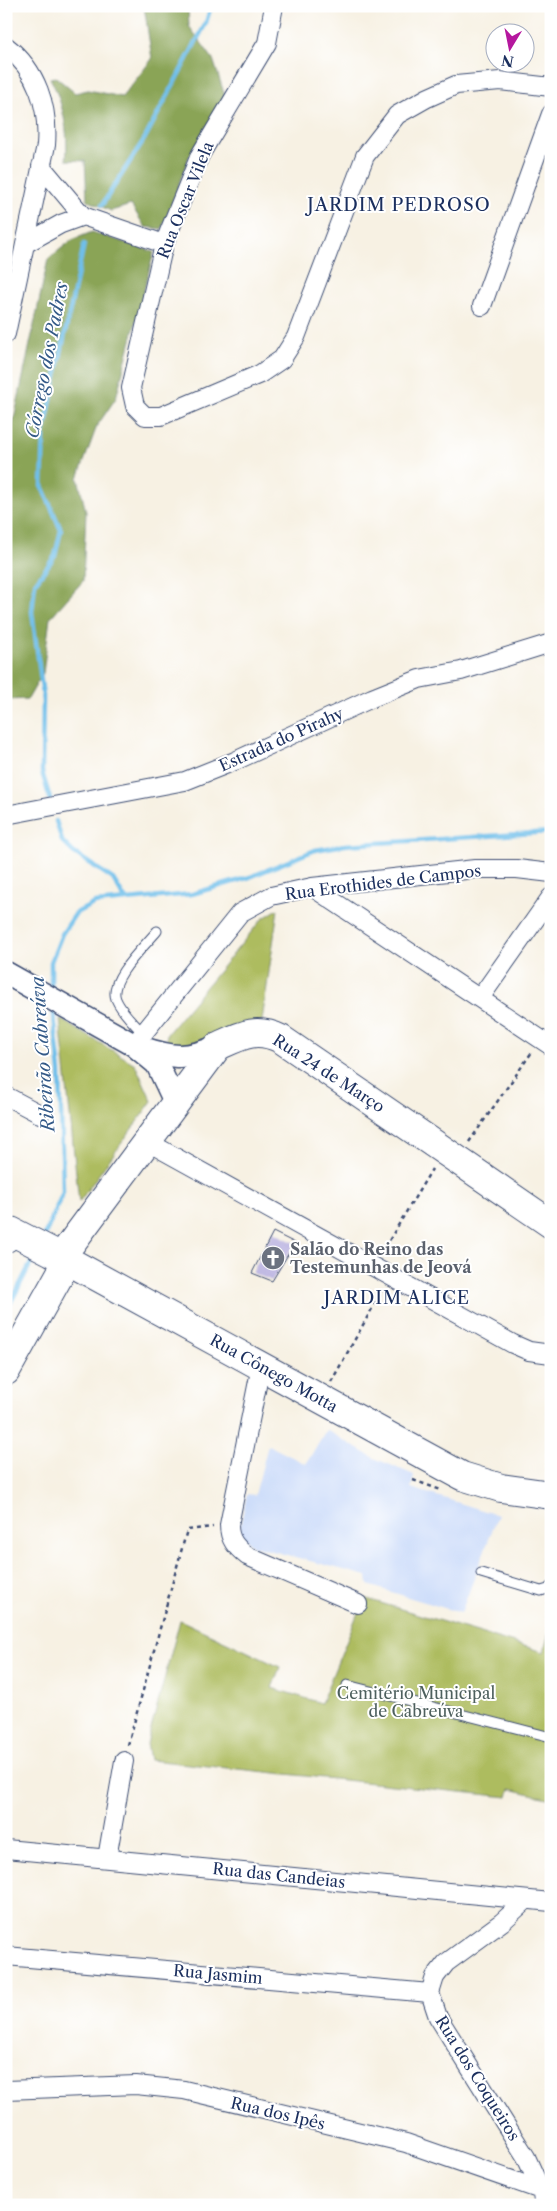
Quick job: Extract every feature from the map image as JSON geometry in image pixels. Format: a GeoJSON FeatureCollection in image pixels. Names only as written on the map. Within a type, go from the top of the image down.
{"type":"FeatureCollection","features":[{"type":"Feature","properties":{"kind":"main road","name":"Rua 24 de Março"},"geometry":{"type":"LineString","coordinates":[[6,1371],[60,1256],[175,1102],[191,1066],[218,1046],[242,1035],[259,1032],[281,1039],[551,1224]]}},
{"type":"Feature","properties":{"kind":"main road","name":"Rua Cônego Motta"},"geometry":{"type":"LineString","coordinates":[[13,1234],[60,1256],[462,1476],[501,1488],[551,1495]]}},
{"type":"Feature","properties":{"kind":"street","name":"Rua Oscar Vilela"},"geometry":{"type":"LineString","coordinates":[[274,6],[267,42],[200,155],[164,244],[131,388],[135,406],[145,416],[161,416],[260,374],[282,359],[296,337],[365,156],[397,115],[427,98],[456,85],[500,81],[551,86]]}},
{"type":"Feature","properties":{"kind":"street"},"geometry":{"type":"LineString","coordinates":[[6,46],[24,63],[37,85],[48,127],[6,334]]}},
{"type":"Feature","properties":{"kind":"street"},"geometry":{"type":"LineString","coordinates":[[482,306],[551,114]]}},
{"type":"Feature","properties":{"kind":"street"},"geometry":{"type":"LineString","coordinates":[[41,166],[83,216],[164,244]]}},
{"type":"Feature","properties":{"kind":"street"},"geometry":{"type":"LineString","coordinates":[[24,244],[61,224],[83,216]]}},
{"type":"Feature","properties":{"kind":"street","name":"Estrada do Pirahy"},"geometry":{"type":"LineString","coordinates":[[6,815],[184,781],[235,761],[372,698],[419,679],[461,671],[551,643]]}},
{"type":"Feature","properties":{"kind":"street","name":"Rua Erothides de Campos"},"geometry":{"type":"LineString","coordinates":[[138,1039],[240,913],[271,896],[312,887],[475,869],[517,869],[551,873]]}},
{"type":"Feature","properties":{"kind":"street"},"geometry":{"type":"LineString","coordinates":[[312,887],[546,1043]]}},
{"type":"Feature","properties":{"kind":"street"},"geometry":{"type":"LineString","coordinates":[[480,998],[551,898]]}},
{"type":"Feature","properties":{"kind":"street"},"geometry":{"type":"LineString","coordinates":[[6,973],[66,1006],[191,1066]]}},
{"type":"Feature","properties":{"kind":"street"},"geometry":{"type":"LineString","coordinates":[[138,1039],[157,1064],[175,1102]]}},
{"type":"Feature","properties":{"kind":"street"},"geometry":{"type":"LineString","coordinates":[[6,1096],[40,1114]]}},
{"type":"Feature","properties":{"kind":"street"},"geometry":{"type":"LineString","coordinates":[[146,1142],[513,1344],[529,1351],[551,1354]]}},
{"type":"Feature","properties":{"kind":"street"},"geometry":{"type":"LineString","coordinates":[[261,1366],[229,1534],[233,1542],[248,1556],[358,1604]]}},
{"type":"Feature","properties":{"kind":"street"},"geometry":{"type":"LineString","coordinates":[[107,1858],[124,1762]]}},
{"type":"Feature","properties":{"kind":"street","name":"Rua das Candeias"},"geometry":{"type":"LineString","coordinates":[[6,1850],[107,1858],[551,1902]]}},
{"type":"Feature","properties":{"kind":"street"},"geometry":{"type":"LineString","coordinates":[[430,1993],[436,1977],[446,1963],[502,1922],[526,1900]]}},
{"type":"Feature","properties":{"kind":"street","name":"Rua Jasmim"},"geometry":{"type":"LineString","coordinates":[[6,1956],[430,1993]]}},
{"type":"Feature","properties":{"kind":"street","name":"Rua dos Coqueiros"},"geometry":{"type":"LineString","coordinates":[[430,1993],[438,2017],[526,2157],[542,2197]]}},
{"type":"Feature","properties":{"kind":"street","name":"Rua dos Ipês"},"geometry":{"type":"LineString","coordinates":[[6,2090],[136,2085],[184,2090],[406,2143],[542,2197]]}},
{"type":"Feature","properties":{"kind":"lane"},"geometry":{"type":"LineString","coordinates":[[138,1039],[116,1000],[116,983],[129,964],[157,931]]}},
{"type":"Feature","properties":{"kind":"lane"},"geometry":{"type":"LineString","coordinates":[[481,1573],[541,1591],[551,1586]]}},
{"type":"Feature","properties":{"kind":"lane"},"geometry":{"type":"LineString","coordinates":[[347,1685],[551,1737]]}},
{"type":"Feature","properties":{"kind":"path"},"geometry":{"type":"LineString","coordinates":[[373,1267],[450,1155],[546,1043]]}},
{"type":"Feature","properties":{"kind":"path"},"geometry":{"type":"LineString","coordinates":[[321,1399],[390,1276]]}},
{"type":"Feature","properties":{"kind":"path"},"geometry":{"type":"LineString","coordinates":[[124,1762],[187,1530],[229,1526]]}},
{"type":"Feature","properties":{"kind":"shaded area"},"geometry":{"type":"Polygon","coordinates":[[[326,1430],[374,1458],[414,1475],[411,1488],[498,1515],[461,1613],[368,1585],[367,1576],[253,1546],[242,1536],[240,1527],[247,1494],[255,1495],[268,1445],[306,1464],[326,1430]]]}},
{"type":"Feature","properties":{"kind":"green space"},"geometry":{"type":"Polygon","coordinates":[[[144,6],[188,6],[189,26],[213,59],[225,96],[189,157],[162,229],[145,227],[131,205],[111,211],[87,200],[85,161],[66,160],[67,139],[64,117],[55,87],[50,78],[56,77],[75,93],[88,90],[122,97],[152,59],[144,6]]]}},
{"type":"Feature","properties":{"kind":"green space"},"geometry":{"type":"Polygon","coordinates":[[[92,232],[154,252],[116,398],[97,426],[78,478],[86,512],[83,581],[50,618],[43,673],[28,699],[8,700],[6,708],[6,457],[48,259],[72,240],[92,232]]]}},
{"type":"Feature","properties":{"kind":"green space"},"geometry":{"type":"Polygon","coordinates":[[[278,909],[262,1021],[201,1046],[167,1047],[167,1034],[262,919],[278,909]]]}},
{"type":"Feature","properties":{"kind":"green space"},"geometry":{"type":"Polygon","coordinates":[[[60,1019],[135,1064],[152,1101],[79,1202],[60,1019]]]}},
{"type":"Feature","properties":{"kind":"green space","name":"Cemitério Municipal de Cabreúva"},"geometry":{"type":"Polygon","coordinates":[[[364,1598],[544,1652],[551,1624],[551,1799],[510,1789],[508,1797],[150,1760],[147,1744],[180,1620],[280,1667],[272,1688],[321,1703],[364,1598]]]}},
{"type":"Feature","properties":{"kind":"building","name":"Salão do Reino das Testemunhas de Jeová"},"geometry":{"type":"Polygon","coordinates":[[[273,1232],[295,1243],[272,1281],[252,1273],[273,1232]]]}},
{"type":"Feature","properties":{"kind":"waterway","name":"Córrego dos Padres"},"geometry":{"type":"LineString","coordinates":[[102,205],[145,138],[206,23],[211,6]]}},
{"type":"Feature","properties":{"kind":"waterway","name":"Córrego dos Padres"},"geometry":{"type":"LineString","coordinates":[[50,799],[42,772],[43,696],[32,612],[35,583],[55,556],[61,530],[42,486],[44,433],[84,244]]}},
{"type":"Feature","properties":{"kind":"waterway","name":"Córrego dos Padres"},"geometry":{"type":"LineString","coordinates":[[56,821],[62,841],[73,852],[113,879],[125,899]]}},
{"type":"Feature","properties":{"kind":"waterway","name":"Ribeirão Cabreúva"},"geometry":{"type":"LineString","coordinates":[[51,989],[51,962],[62,934],[76,913],[95,903],[192,894],[250,877],[315,850],[345,845],[551,832]]}},
{"type":"Feature","properties":{"kind":"waterway","name":"Ribeirão Cabreúva"},"geometry":{"type":"LineString","coordinates":[[44,1237],[63,1192],[60,1072],[53,1007]]}},
{"type":"Feature","properties":{"kind":"waterway","name":"Ribeirão Cabreúva"},"geometry":{"type":"LineString","coordinates":[[6,1312],[36,1253]]}},
{"type":"Feature","properties":{"kind":"place","name":"Salão do Reino das Testemunhas de Jeová"},"geometry":{"type":"Point","coordinates":[273,1258]}},
{"type":"Feature","properties":{"kind":"district","name":"JARDIM PEDROSO"},"geometry":{"type":"Point","coordinates":[399,205]}},
{"type":"Feature","properties":{"kind":"district","name":"JARDIM ALICE"},"geometry":{"type":"Point","coordinates":[397,1298]}}]}
